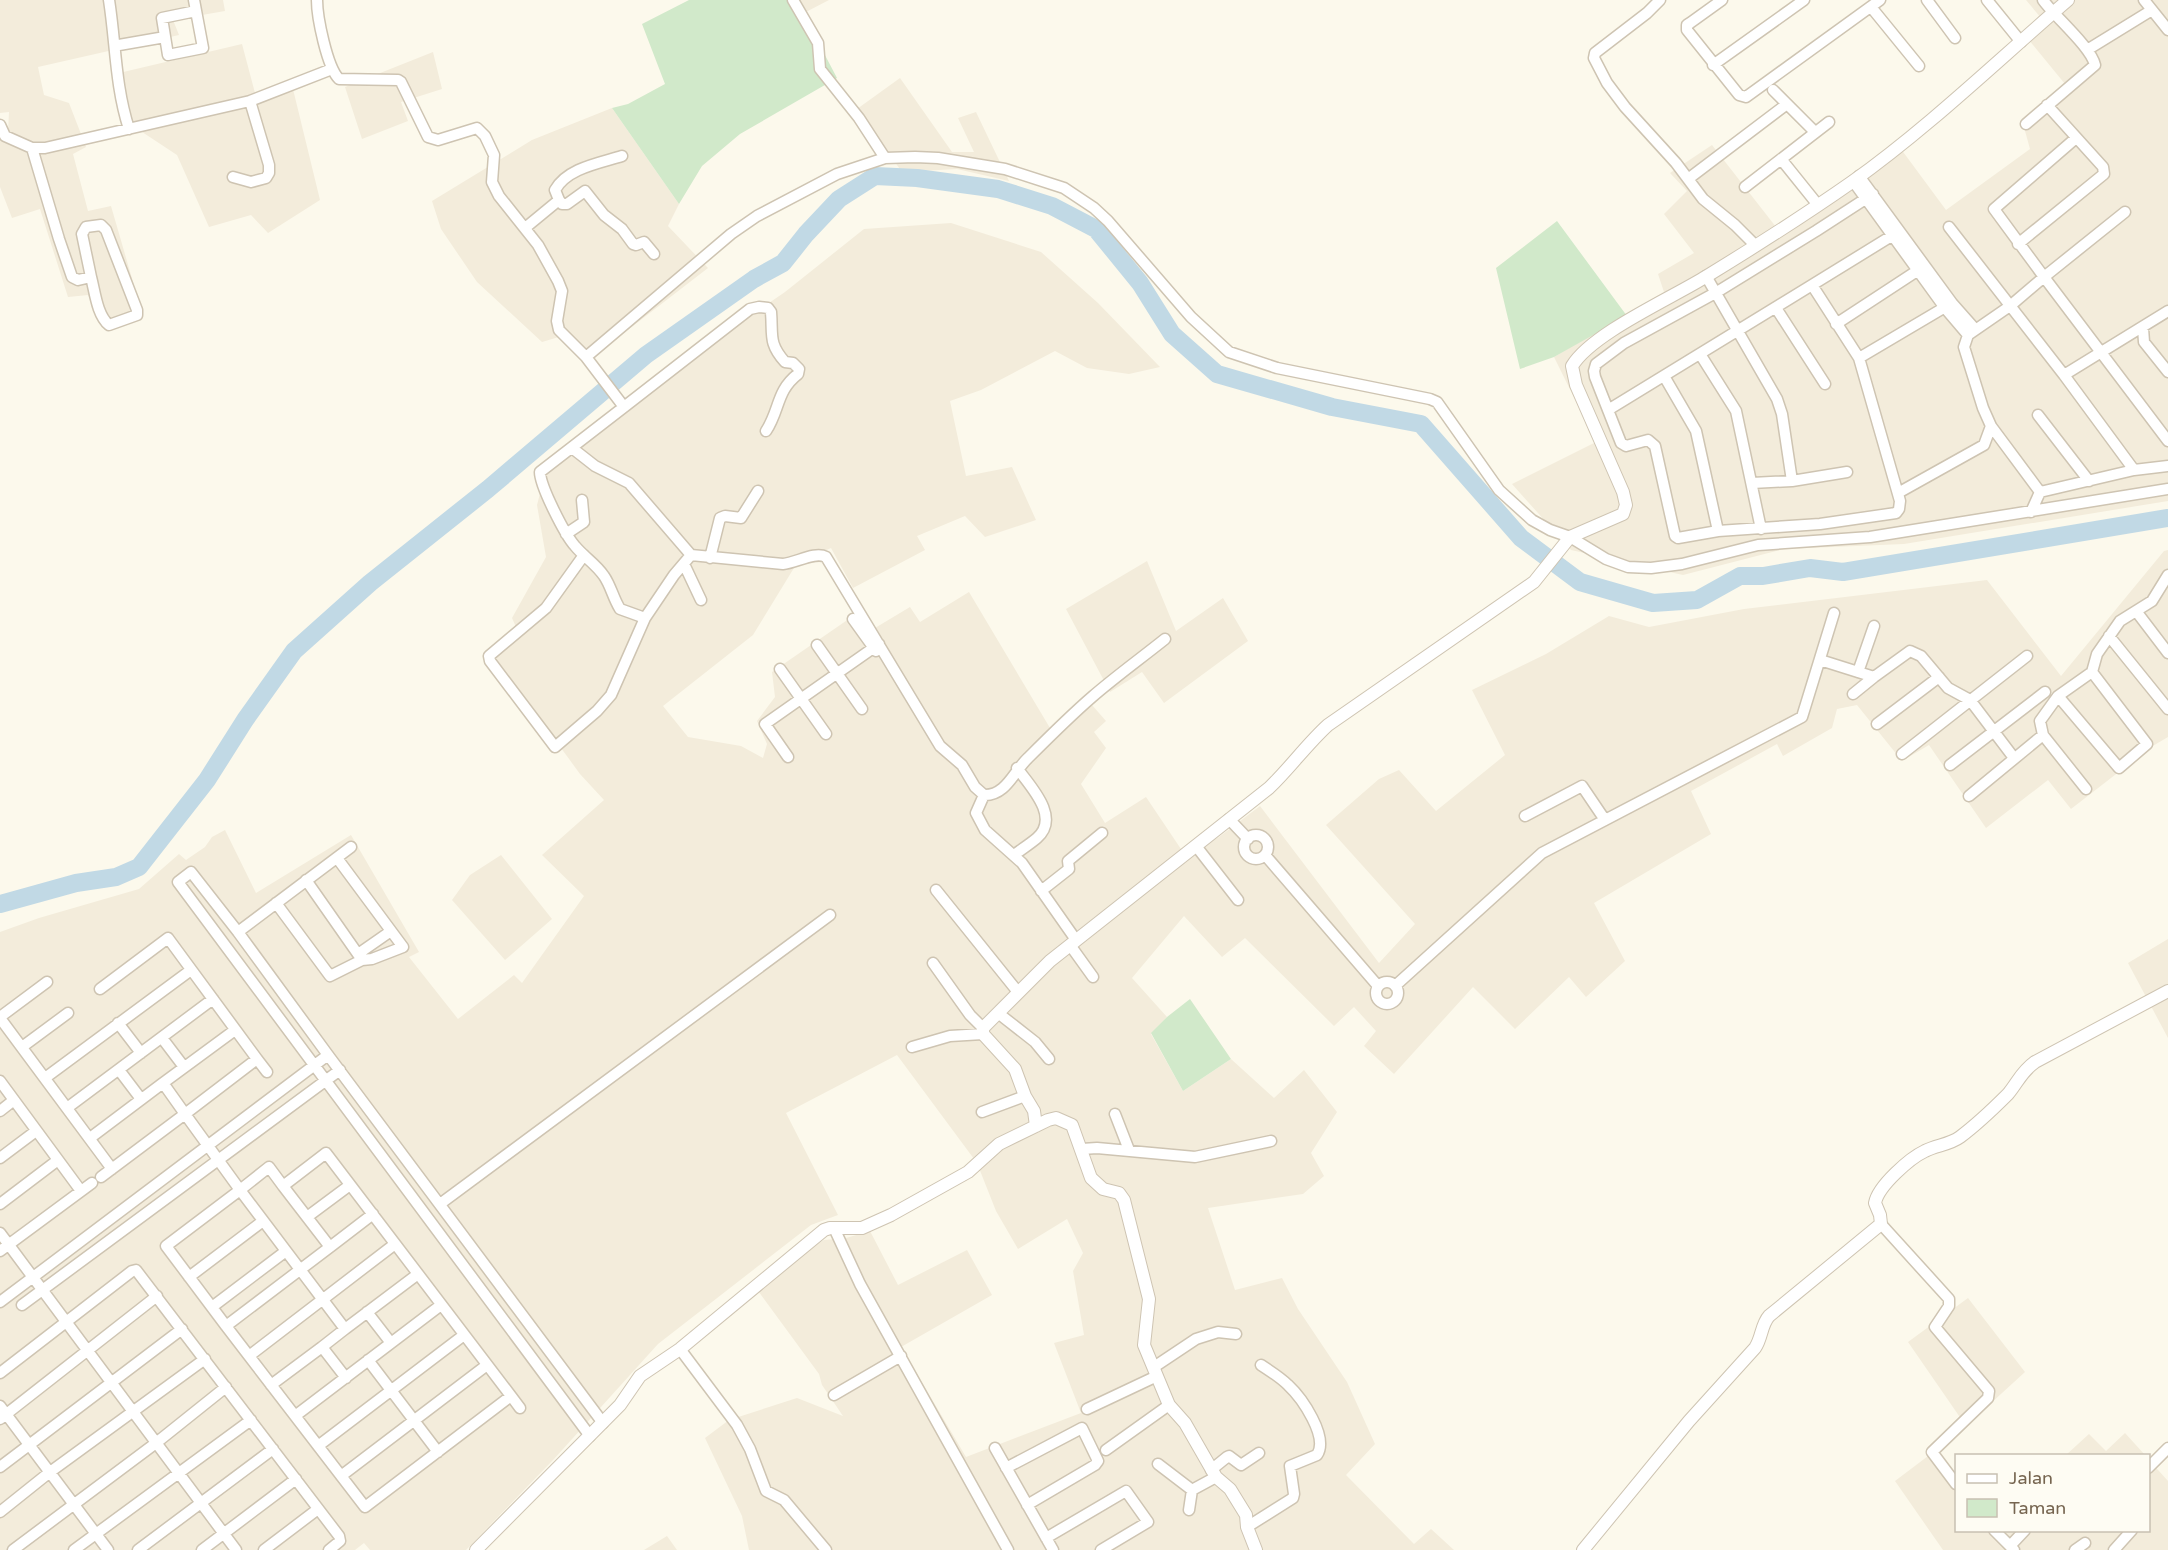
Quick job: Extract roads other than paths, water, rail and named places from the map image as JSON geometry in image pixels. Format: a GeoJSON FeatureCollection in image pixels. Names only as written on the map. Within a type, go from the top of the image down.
{"type":"FeatureCollection","features":[{"type":"Feature","properties":{"kind":"street"},"geometry":{"type":"LineString","coordinates":[[109,0],[114,31],[116,72],[129,129]]}},
{"type":"Feature","properties":{"kind":"street"},"geometry":{"type":"LineString","coordinates":[[317,0],[332,69],[339,79],[398,80],[428,137],[438,140],[477,128],[483,131],[494,155],[492,182],[499,196],[525,228],[550,266],[562,291],[557,321],[559,330],[586,357],[620,403]]}},
{"type":"Feature","properties":{"kind":"street"},"geometry":{"type":"LineString","coordinates":[[794,0],[818,43],[820,69],[859,118],[885,158]]}},
{"type":"Feature","properties":{"kind":"street"},"geometry":{"type":"LineString","coordinates":[[1660,0],[1647,13],[1595,53],[1594,58],[1607,83],[1625,107],[1676,163],[1703,199],[1755,245]]}},
{"type":"Feature","properties":{"kind":"street"},"geometry":{"type":"LineString","coordinates":[[1722,0],[1686,28],[1739,95],[1746,97],[1875,3],[1919,66]]}},
{"type":"Feature","properties":{"kind":"street"},"geometry":{"type":"LineString","coordinates":[[1713,65],[1804,0]]}},
{"type":"Feature","properties":{"kind":"street"},"geometry":{"type":"LineString","coordinates":[[1927,0],[1955,38]]}},
{"type":"Feature","properties":{"kind":"street"},"geometry":{"type":"LineString","coordinates":[[1987,0],[2020,42]]}},
{"type":"Feature","properties":{"kind":"street"},"geometry":{"type":"LineString","coordinates":[[2026,124],[2096,65],[2087,50],[2043,0]]}},
{"type":"Feature","properties":{"kind":"street"},"geometry":{"type":"LineString","coordinates":[[912,1047],[950,1036],[983,1031],[1018,992],[1073,943],[1275,781],[1289,769],[1316,736],[1341,715],[1536,580],[1568,539],[1619,518],[1626,510],[1626,505],[1619,483],[1576,385],[1572,366],[1584,349],[1706,276],[1856,179],[1944,110],[2068,0]]}},
{"type":"Feature","properties":{"kind":"street"},"geometry":{"type":"LineString","coordinates":[[2144,0],[2168,30]]}},
{"type":"Feature","properties":{"kind":"street"},"geometry":{"type":"LineString","coordinates":[[195,6],[203,48],[168,55],[162,18],[195,6]]}},
{"type":"Feature","properties":{"kind":"street"},"geometry":{"type":"LineString","coordinates":[[2087,50],[2152,10]]}},
{"type":"Feature","properties":{"kind":"street"},"geometry":{"type":"LineString","coordinates":[[119,45],[165,37]]}},
{"type":"Feature","properties":{"kind":"street"},"geometry":{"type":"LineString","coordinates":[[0,125],[5,136],[32,148],[45,148],[250,101],[332,69]]}},
{"type":"Feature","properties":{"kind":"street"},"geometry":{"type":"LineString","coordinates":[[1773,90],[1815,132]]}},
{"type":"Feature","properties":{"kind":"street"},"geometry":{"type":"LineString","coordinates":[[233,177],[250,182],[266,178],[269,173],[269,165],[250,101]]}},
{"type":"Feature","properties":{"kind":"street"},"geometry":{"type":"LineString","coordinates":[[1692,176],[1788,104]]}},
{"type":"Feature","properties":{"kind":"street"},"geometry":{"type":"LineString","coordinates":[[2018,244],[2104,174],[2103,167],[2048,105]]}},
{"type":"Feature","properties":{"kind":"street"},"geometry":{"type":"LineString","coordinates":[[1745,187],[1829,122]]}},
{"type":"Feature","properties":{"kind":"street"},"geometry":{"type":"LineString","coordinates":[[2076,138],[1994,209],[2168,441]]}},
{"type":"Feature","properties":{"kind":"street"},"geometry":{"type":"LineString","coordinates":[[32,148],[71,276],[78,280],[91,278]]}},
{"type":"Feature","properties":{"kind":"street"},"geometry":{"type":"LineString","coordinates":[[622,156],[589,165],[564,179],[555,190],[562,204],[567,204],[585,191],[604,215],[622,229],[633,244],[644,242],[654,254]]}},
{"type":"Feature","properties":{"kind":"street"},"geometry":{"type":"LineString","coordinates":[[586,357],[731,234],[757,216],[837,174],[885,158],[915,157],[971,163],[1022,173],[1064,188],[1094,208],[1108,221],[1191,317],[1229,352],[1277,368],[1437,402],[1486,473],[1511,502],[1532,520],[1606,559],[1634,568],[1682,564],[1758,545],[1870,537],[2032,509],[2168,489]]}},
{"type":"Feature","properties":{"kind":"street"},"geometry":{"type":"LineString","coordinates":[[1781,159],[1818,205]]}},
{"type":"Feature","properties":{"kind":"street"},"geometry":{"type":"LineString","coordinates":[[1856,179],[1949,305],[1972,332]]}},
{"type":"Feature","properties":{"kind":"street"},"geometry":{"type":"LineString","coordinates":[[1812,285],[1859,358],[1900,506],[1894,514],[1820,524],[1718,531],[1676,537],[1655,446],[1648,440],[1623,445],[1595,377],[1596,364],[1624,343],[1717,292],[1869,197]]}},
{"type":"Feature","properties":{"kind":"street"},"geometry":{"type":"LineString","coordinates":[[525,228],[559,200]]}},
{"type":"Feature","properties":{"kind":"street"},"geometry":{"type":"LineString","coordinates":[[2040,492],[1991,426],[1965,354],[1965,347],[1972,332],[2010,306],[2125,212]]}},
{"type":"Feature","properties":{"kind":"street"},"geometry":{"type":"LineString","coordinates":[[101,225],[105,228],[137,310],[136,315],[111,325],[107,324],[91,278],[82,234],[86,227],[101,225]]}},
{"type":"Feature","properties":{"kind":"street"},"geometry":{"type":"LineString","coordinates":[[1949,226],[2134,470]]}},
{"type":"Feature","properties":{"kind":"street"},"geometry":{"type":"LineString","coordinates":[[1608,410],[1896,233]]}},
{"type":"Feature","properties":{"kind":"street"},"geometry":{"type":"LineString","coordinates":[[1836,324],[1921,268]]}},
{"type":"Feature","properties":{"kind":"street"},"geometry":{"type":"LineString","coordinates":[[1706,276],[1777,399],[1782,414],[1792,481]]}},
{"type":"Feature","properties":{"kind":"street"},"geometry":{"type":"LineString","coordinates":[[1859,358],[1949,305]]}},
{"type":"Feature","properties":{"kind":"street"},"geometry":{"type":"LineString","coordinates":[[645,618],[620,609],[603,574],[566,534],[544,490],[540,472],[572,448],[620,403],[750,309],[759,307],[771,312],[772,346],[784,362],[793,363],[799,369],[798,374],[781,392],[772,422],[766,431]]}},
{"type":"Feature","properties":{"kind":"street"},"geometry":{"type":"LineString","coordinates":[[1776,308],[1826,384]]}},
{"type":"Feature","properties":{"kind":"street"},"geometry":{"type":"LineString","coordinates":[[2064,375],[2168,311]]}},
{"type":"Feature","properties":{"kind":"street"},"geometry":{"type":"LineString","coordinates":[[2142,328],[2144,342],[2168,372]]}},
{"type":"Feature","properties":{"kind":"street"},"geometry":{"type":"LineString","coordinates":[[1701,354],[1736,411],[1761,529]]}},
{"type":"Feature","properties":{"kind":"street"},"geometry":{"type":"LineString","coordinates":[[1664,376],[1696,431],[1718,531]]}},
{"type":"Feature","properties":{"kind":"street"},"geometry":{"type":"LineString","coordinates":[[2038,415],[2089,481]]}},
{"type":"Feature","properties":{"kind":"street"},"geometry":{"type":"LineString","coordinates":[[1898,493],[1984,446],[1991,426]]}},
{"type":"Feature","properties":{"kind":"street"},"geometry":{"type":"LineString","coordinates":[[572,448],[595,466],[629,483],[688,560],[701,600]]}},
{"type":"Feature","properties":{"kind":"street"},"geometry":{"type":"LineString","coordinates":[[2040,492],[2134,470],[2168,466]]}},
{"type":"Feature","properties":{"kind":"street"},"geometry":{"type":"LineString","coordinates":[[1752,483],[1792,481],[1847,472]]}},
{"type":"Feature","properties":{"kind":"street"},"geometry":{"type":"LineString","coordinates":[[710,558],[720,518],[742,517],[758,491]]}},
{"type":"Feature","properties":{"kind":"street"},"geometry":{"type":"LineString","coordinates":[[2032,509],[2040,492]]}},
{"type":"Feature","properties":{"kind":"street"},"geometry":{"type":"LineString","coordinates":[[566,534],[584,522],[582,500]]}},
{"type":"Feature","properties":{"kind":"street"},"geometry":{"type":"LineString","coordinates":[[584,555],[546,609],[492,652],[489,658],[555,747],[597,711],[610,695],[645,618],[674,575],[688,560],[710,558],[783,564],[819,555],[824,556],[829,560],[900,686]]}},
{"type":"Feature","properties":{"kind":"street"},"geometry":{"type":"LineString","coordinates":[[2086,789],[2043,735],[2040,721],[2058,696],[2092,672],[2097,654],[2120,621],[2152,601],[2166,583]]}},
{"type":"Feature","properties":{"kind":"street"},"geometry":{"type":"LineString","coordinates":[[2136,611],[2168,653]]}},
{"type":"Feature","properties":{"kind":"street"},"geometry":{"type":"LineString","coordinates":[[1395,986],[1542,853],[1802,717],[1834,613]]}},
{"type":"Feature","properties":{"kind":"street"},"geometry":{"type":"LineString","coordinates":[[853,619],[876,646],[940,746],[962,765],[975,786],[984,795]]}},
{"type":"Feature","properties":{"kind":"street"},"geometry":{"type":"LineString","coordinates":[[1858,672],[1874,626]]}},
{"type":"Feature","properties":{"kind":"street"},"geometry":{"type":"LineString","coordinates":[[2109,636],[2168,709]]}},
{"type":"Feature","properties":{"kind":"street"},"geometry":{"type":"LineString","coordinates":[[984,795],[1001,789],[1011,780],[1017,768],[1094,695],[1165,639]]}},
{"type":"Feature","properties":{"kind":"street"},"geometry":{"type":"LineString","coordinates":[[817,645],[862,709]]}},
{"type":"Feature","properties":{"kind":"street"},"geometry":{"type":"LineString","coordinates":[[788,757],[765,724],[876,646]]}},
{"type":"Feature","properties":{"kind":"street"},"geometry":{"type":"LineString","coordinates":[[1853,694],[1910,651],[1921,657],[1948,688],[1970,700],[2014,758]]}},
{"type":"Feature","properties":{"kind":"street"},"geometry":{"type":"LineString","coordinates":[[1902,754],[2027,656]]}},
{"type":"Feature","properties":{"kind":"street"},"geometry":{"type":"LineString","coordinates":[[1820,660],[1874,677]]}},
{"type":"Feature","properties":{"kind":"street"},"geometry":{"type":"LineString","coordinates":[[780,669],[826,735]]}},
{"type":"Feature","properties":{"kind":"street"},"geometry":{"type":"LineString","coordinates":[[2058,696],[2119,768],[2147,744],[2092,672]]}},
{"type":"Feature","properties":{"kind":"street"},"geometry":{"type":"LineString","coordinates":[[1877,724],[1938,677]]}},
{"type":"Feature","properties":{"kind":"street"},"geometry":{"type":"LineString","coordinates":[[1950,765],[2045,692]]}},
{"type":"Feature","properties":{"kind":"street"},"geometry":{"type":"LineString","coordinates":[[1969,796],[2043,735]]}},
{"type":"Feature","properties":{"kind":"street"},"geometry":{"type":"LineString","coordinates":[[1014,855],[1039,837],[1047,819],[1044,808],[1017,768]]}},
{"type":"Feature","properties":{"kind":"street"},"geometry":{"type":"LineString","coordinates":[[1525,816],[1582,786],[1605,820]]}},
{"type":"Feature","properties":{"kind":"street"},"geometry":{"type":"LineString","coordinates":[[984,795],[977,809],[977,818],[985,830],[1014,855],[1041,891],[1093,977]]}},
{"type":"Feature","properties":{"kind":"street"},"geometry":{"type":"LineString","coordinates":[[1229,819],[1248,838],[1259,835],[1266,840],[1268,848],[1265,855],[1378,986]]}},
{"type":"Feature","properties":{"kind":"street"},"geometry":{"type":"LineString","coordinates":[[1041,891],[1070,869],[1068,861],[1102,833]]}},
{"type":"Feature","properties":{"kind":"street"},"geometry":{"type":"LineString","coordinates":[[1196,846],[1238,900]]}},
{"type":"Feature","properties":{"kind":"street"},"geometry":{"type":"LineString","coordinates":[[238,932],[351,847]]}},
{"type":"Feature","properties":{"kind":"street"},"geometry":{"type":"LineString","coordinates":[[306,880],[360,957],[372,959],[403,947],[337,858]]}},
{"type":"Feature","properties":{"kind":"street"},"geometry":{"type":"LineString","coordinates":[[590,1436],[178,882],[191,872],[603,1423]]}},
{"type":"Feature","properties":{"kind":"street"},"geometry":{"type":"LineString","coordinates":[[936,890],[1018,992]]}},
{"type":"Feature","properties":{"kind":"street"},"geometry":{"type":"LineString","coordinates":[[276,903],[330,976],[360,957],[391,931]]}},
{"type":"Feature","properties":{"kind":"street"},"geometry":{"type":"LineString","coordinates":[[431,1224],[443,1208],[830,915]]}},
{"type":"Feature","properties":{"kind":"street"},"geometry":{"type":"LineString","coordinates":[[100,989],[168,938],[267,1072]]}},
{"type":"Feature","properties":{"kind":"street"},"geometry":{"type":"LineString","coordinates":[[933,963],[970,1015],[1015,1070],[1034,1112],[1036,1126]]}},
{"type":"Feature","properties":{"kind":"street"},"geometry":{"type":"LineString","coordinates":[[45,1078],[191,970]]}},
{"type":"Feature","properties":{"kind":"street"},"geometry":{"type":"LineString","coordinates":[[47,982],[0,1017],[112,1169]]}},
{"type":"Feature","properties":{"kind":"street"},"geometry":{"type":"LineString","coordinates":[[1384,982],[1395,986],[1398,993],[1395,1000],[1385,1004],[1376,997],[1378,986],[1384,982]]}},
{"type":"Feature","properties":{"kind":"street"},"geometry":{"type":"LineString","coordinates":[[1955,1484],[1932,1452],[1988,1398],[1989,1391],[1935,1327],[1949,1306],[1949,1299],[1881,1224],[1875,1203],[1877,1195],[1908,1163],[1925,1151],[1960,1137],[2009,1092],[2023,1071],[2035,1062],[2168,992]]}},
{"type":"Feature","properties":{"kind":"street"},"geometry":{"type":"LineString","coordinates":[[67,1108],[213,999]]}},
{"type":"Feature","properties":{"kind":"street"},"geometry":{"type":"LineString","coordinates":[[22,1047],[68,1013]]}},
{"type":"Feature","properties":{"kind":"street"},"geometry":{"type":"LineString","coordinates":[[998,1013],[1035,1042],[1049,1059]]}},
{"type":"Feature","properties":{"kind":"street"},"geometry":{"type":"LineString","coordinates":[[118,1023],[141,1053]]}},
{"type":"Feature","properties":{"kind":"street"},"geometry":{"type":"LineString","coordinates":[[90,1138],[235,1030]]}},
{"type":"Feature","properties":{"kind":"street"},"geometry":{"type":"LineString","coordinates":[[162,1038],[184,1067]]}},
{"type":"Feature","properties":{"kind":"street"},"geometry":{"type":"LineString","coordinates":[[0,1302],[328,1056]]}},
{"type":"Feature","properties":{"kind":"street"},"geometry":{"type":"LineString","coordinates":[[4,1247],[112,1169],[257,1059]]}},
{"type":"Feature","properties":{"kind":"street"},"geometry":{"type":"LineString","coordinates":[[119,1070],[141,1099]]}},
{"type":"Feature","properties":{"kind":"street"},"geometry":{"type":"LineString","coordinates":[[22,1305],[340,1070]]}},
{"type":"Feature","properties":{"kind":"street"},"geometry":{"type":"LineString","coordinates":[[0,1081],[81,1191]]}},
{"type":"Feature","properties":{"kind":"street"},"geometry":{"type":"LineString","coordinates":[[163,1083],[217,1160],[345,1329]]}},
{"type":"Feature","properties":{"kind":"street"},"geometry":{"type":"LineString","coordinates":[[982,1112],[1025,1096]]}},
{"type":"Feature","properties":{"kind":"street"},"geometry":{"type":"LineString","coordinates":[[0,1110],[14,1100]]}},
{"type":"Feature","properties":{"kind":"street"},"geometry":{"type":"LineString","coordinates":[[1115,1114],[1129,1150]]}},
{"type":"Feature","properties":{"kind":"street"},"geometry":{"type":"LineString","coordinates":[[476,1550],[621,1406],[640,1376],[680,1349],[824,1230],[862,1228],[891,1215],[968,1172],[999,1144],[1056,1118],[1072,1125],[1091,1178],[1103,1189],[1119,1193],[1127,1209],[1149,1299],[1143,1340],[1155,1372],[1169,1405],[1185,1423],[1214,1473],[1234,1495],[1246,1515],[1247,1527],[1256,1550]]}},
{"type":"Feature","properties":{"kind":"street"},"geometry":{"type":"LineString","coordinates":[[0,1158],[36,1131]]}},
{"type":"Feature","properties":{"kind":"street"},"geometry":{"type":"LineString","coordinates":[[1082,1149],[1129,1150],[1195,1157],[1271,1142]]}},
{"type":"Feature","properties":{"kind":"street"},"geometry":{"type":"LineString","coordinates":[[283,1186],[326,1153],[520,1408]]}},
{"type":"Feature","properties":{"kind":"street"},"geometry":{"type":"LineString","coordinates":[[0,1204],[58,1160]]}},
{"type":"Feature","properties":{"kind":"street"},"geometry":{"type":"LineString","coordinates":[[330,1247],[269,1167],[166,1246],[365,1507],[511,1396]]}},
{"type":"Feature","properties":{"kind":"street"},"geometry":{"type":"LineString","coordinates":[[307,1217],[350,1185]]}},
{"type":"Feature","properties":{"kind":"street"},"geometry":{"type":"LineString","coordinates":[[226,1326],[373,1214]]}},
{"type":"Feature","properties":{"kind":"street"},"geometry":{"type":"LineString","coordinates":[[189,1277],[263,1221]]}},
{"type":"Feature","properties":{"kind":"street"},"geometry":{"type":"LineString","coordinates":[[1583,1550],[1689,1421],[1755,1348],[1769,1316],[1881,1224]]}},
{"type":"Feature","properties":{"kind":"street"},"geometry":{"type":"LineString","coordinates":[[834,1228],[860,1284],[1008,1550]]}},
{"type":"Feature","properties":{"kind":"street"},"geometry":{"type":"LineString","coordinates":[[0,1233],[4,1247],[33,1277],[237,1550]]}},
{"type":"Feature","properties":{"kind":"street"},"geometry":{"type":"LineString","coordinates":[[249,1356],[395,1244]]}},
{"type":"Feature","properties":{"kind":"street"},"geometry":{"type":"LineString","coordinates":[[212,1307],[286,1251]]}},
{"type":"Feature","properties":{"kind":"street"},"geometry":{"type":"LineString","coordinates":[[0,1373],[136,1270],[339,1536],[340,1541],[329,1550]]}},
{"type":"Feature","properties":{"kind":"street"},"geometry":{"type":"LineString","coordinates":[[272,1385],[418,1274]]}},
{"type":"Feature","properties":{"kind":"street"},"geometry":{"type":"LineString","coordinates":[[108,1550],[75,1504],[2,1413],[88,1351],[157,1296]]}},
{"type":"Feature","properties":{"kind":"street"},"geometry":{"type":"LineString","coordinates":[[295,1416],[441,1305]]}},
{"type":"Feature","properties":{"kind":"street"},"geometry":{"type":"LineString","coordinates":[[367,1312],[391,1343]]}},
{"type":"Feature","properties":{"kind":"street"},"geometry":{"type":"LineString","coordinates":[[0,1467],[182,1329]]}},
{"type":"Feature","properties":{"kind":"street"},"geometry":{"type":"LineString","coordinates":[[1087,1409],[1155,1372],[1196,1339],[1218,1332],[1236,1334]]}},
{"type":"Feature","properties":{"kind":"street"},"geometry":{"type":"LineString","coordinates":[[318,1446],[464,1335]]}},
{"type":"Feature","properties":{"kind":"street"},"geometry":{"type":"LineString","coordinates":[[322,1347],[346,1378]]}},
{"type":"Feature","properties":{"kind":"street"},"geometry":{"type":"LineString","coordinates":[[680,1349],[737,1425],[750,1449],[766,1491],[784,1500],[826,1550]]}},
{"type":"Feature","properties":{"kind":"street"},"geometry":{"type":"LineString","coordinates":[[834,1395],[900,1356]]}},
{"type":"Feature","properties":{"kind":"street"},"geometry":{"type":"LineString","coordinates":[[0,1512],[50,1472],[205,1359]]}},
{"type":"Feature","properties":{"kind":"street"},"geometry":{"type":"LineString","coordinates":[[368,1360],[438,1452]]}},
{"type":"Feature","properties":{"kind":"street"},"geometry":{"type":"LineString","coordinates":[[341,1476],[487,1365]]}},
{"type":"Feature","properties":{"kind":"street"},"geometry":{"type":"LineString","coordinates":[[1247,1527],[1293,1498],[1290,1466],[1317,1455],[1321,1447],[1319,1433],[1301,1401],[1289,1385],[1261,1365]]}},
{"type":"Feature","properties":{"kind":"street"},"geometry":{"type":"LineString","coordinates":[[13,1550],[156,1443],[226,1387]]}},
{"type":"Feature","properties":{"kind":"street"},"geometry":{"type":"LineString","coordinates":[[1106,1450],[1169,1405]]}},
{"type":"Feature","properties":{"kind":"street"},"geometry":{"type":"LineString","coordinates":[[74,1550],[251,1420]]}},
{"type":"Feature","properties":{"kind":"street"},"geometry":{"type":"LineString","coordinates":[[1006,1468],[1082,1428],[1098,1461],[1095,1465],[1027,1505]]}},
{"type":"Feature","properties":{"kind":"street"},"geometry":{"type":"LineString","coordinates":[[995,1448],[1053,1550]]}},
{"type":"Feature","properties":{"kind":"street"},"geometry":{"type":"LineString","coordinates":[[2150,1466],[2168,1448]]}},
{"type":"Feature","properties":{"kind":"street"},"geometry":{"type":"LineString","coordinates":[[138,1550],[200,1501],[273,1449]]}},
{"type":"Feature","properties":{"kind":"street"},"geometry":{"type":"LineString","coordinates":[[1189,1510],[1192,1490],[1214,1473],[1227,1457],[1229,1456],[1241,1466],[1258,1453]]}},
{"type":"Feature","properties":{"kind":"street"},"geometry":{"type":"LineString","coordinates":[[1158,1464],[1192,1490]]}},
{"type":"Feature","properties":{"kind":"street"},"geometry":{"type":"LineString","coordinates":[[202,1550],[296,1479]]}},
{"type":"Feature","properties":{"kind":"street"},"geometry":{"type":"LineString","coordinates":[[1046,1538],[1126,1491],[1148,1522],[1101,1550]]}},
{"type":"Feature","properties":{"kind":"street"},"geometry":{"type":"LineString","coordinates":[[264,1550],[318,1509]]}},
{"type":"Feature","properties":{"kind":"street"},"geometry":{"type":"LineString","coordinates":[[1996,1532],[2012,1548],[2024,1532]]}},
{"type":"Feature","properties":{"kind":"street"},"geometry":{"type":"LineString","coordinates":[[2114,1550],[2130,1532]]}},
{"type":"Feature","properties":{"kind":"street"},"geometry":{"type":"LineString","coordinates":[[2075,1550],[2085,1543]]}},
{"type":"Feature","properties":{"kind":"waterway"},"geometry":{"type":"LineString","coordinates":[[0,904],[76,883],[116,877],[139,867],[207,780],[245,720],[294,651],[370,583],[488,489],[646,355],[754,279],[783,263],[839,199],[875,176],[917,178],[998,189],[1052,206],[1096,229],[1140,283],[1172,334],[1217,374],[1332,407],[1421,424],[1521,538],[1580,582],[1653,603],[1697,600],[1740,576],[1763,576],[1810,568],[1843,572],[2168,518]]}}]}
